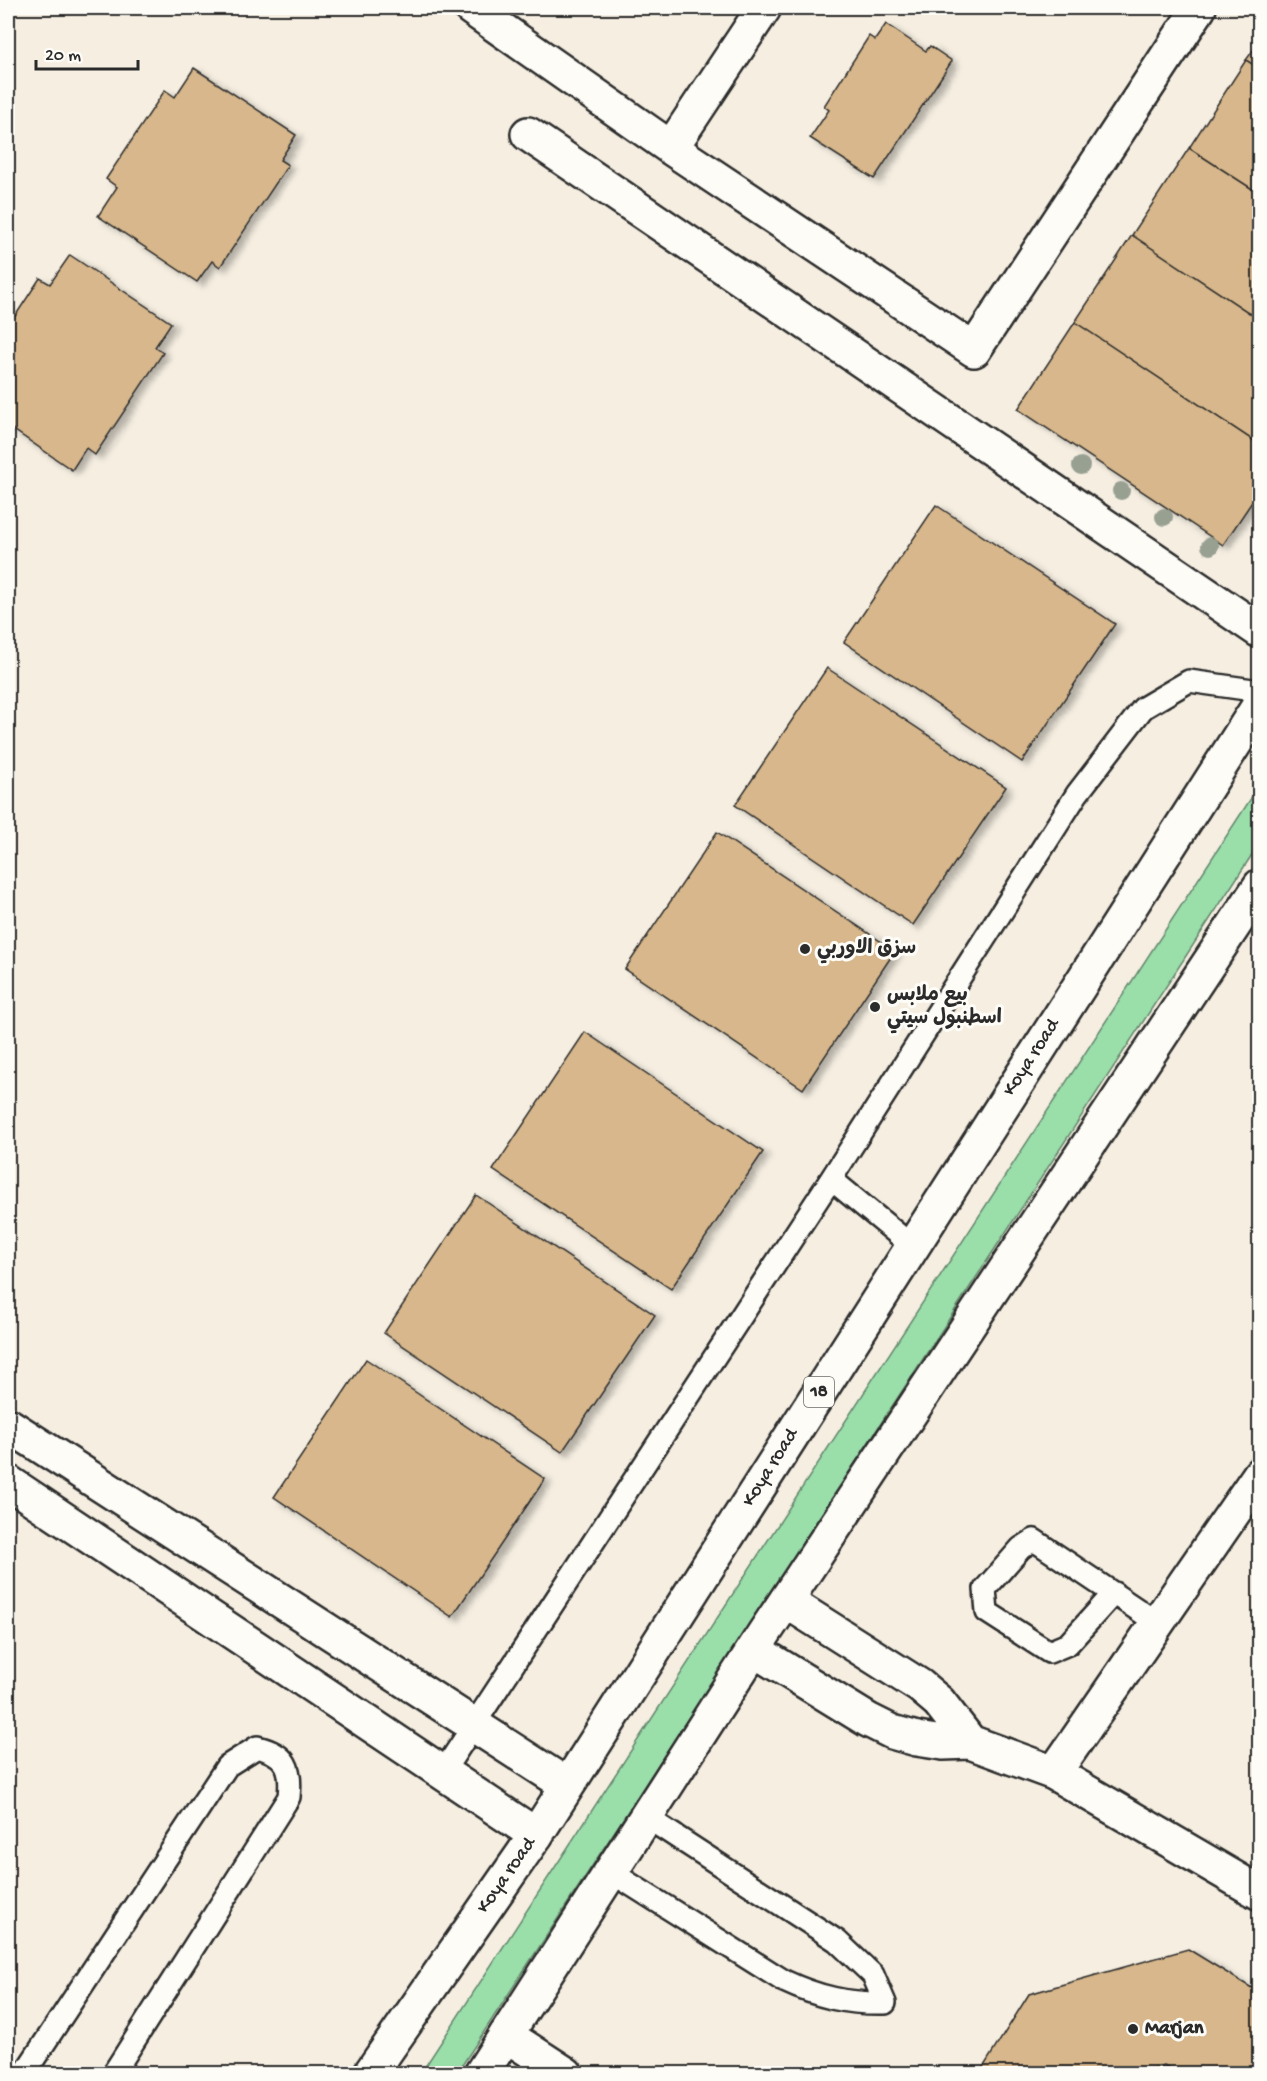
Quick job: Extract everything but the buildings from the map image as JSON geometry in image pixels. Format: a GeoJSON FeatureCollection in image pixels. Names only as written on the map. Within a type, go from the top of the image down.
{"type":"FeatureCollection","features":[{"type":"Feature","properties":{"kind":"main road"},"geometry":{"type":"LineString","coordinates":[[471,8],[671,148],[974,350],[1199,8]]}},
{"type":"Feature","properties":{"kind":"main road"},"geometry":{"type":"LineString","coordinates":[[671,148],[764,8]]}},
{"type":"Feature","properties":{"kind":"main road"},"geometry":{"type":"LineString","coordinates":[[528,134],[1260,632]]}},
{"type":"Feature","properties":{"kind":"main road","name":"Koya road"},"geometry":{"type":"LineString","coordinates":[[370,2073],[536,1835],[1260,704]]}},
{"type":"Feature","properties":{"kind":"main road"},"geometry":{"type":"LineString","coordinates":[[481,2073],[786,1601],[1260,886]]}},
{"type":"Feature","properties":{"kind":"main road"},"geometry":{"type":"LineString","coordinates":[[8,1425],[567,1785]]}},
{"type":"Feature","properties":{"kind":"main road"},"geometry":{"type":"LineString","coordinates":[[1054,1773],[1260,1474]]}},
{"type":"Feature","properties":{"kind":"main road"},"geometry":{"type":"LineString","coordinates":[[8,1482],[536,1835]]}},
{"type":"Feature","properties":{"kind":"main road"},"geometry":{"type":"LineString","coordinates":[[786,1601],[920,1686],[939,1702],[970,1742]]}},
{"type":"Feature","properties":{"kind":"main road"},"geometry":{"type":"LineString","coordinates":[[754,1650],[868,1720],[892,1732],[934,1742],[970,1742],[1054,1773],[1260,1893]]}},
{"type":"Feature","properties":{"kind":"main road"},"geometry":{"type":"LineString","coordinates":[[506,2035],[566,2073]]}},
{"type":"Feature","properties":{"kind":"lane"},"geometry":{"type":"LineString","coordinates":[[443,1772],[831,1179],[1077,794],[1143,708],[1189,681],[1260,691]]}},
{"type":"Feature","properties":{"kind":"lane"},"geometry":{"type":"LineString","coordinates":[[831,1179],[912,1246]]}},
{"type":"Feature","properties":{"kind":"lane"},"geometry":{"type":"LineString","coordinates":[[1114,1593],[1068,1644],[1049,1652],[987,1612],[985,1589],[1021,1548],[1034,1540],[1114,1593],[1156,1622]]}},
{"type":"Feature","properties":{"kind":"lane"},"geometry":{"type":"LineString","coordinates":[[24,2073],[227,1766],[257,1747],[274,1751],[285,1762],[291,1777],[289,1797],[113,2073]]}},
{"type":"Feature","properties":{"kind":"lane"},"geometry":{"type":"LineString","coordinates":[[610,1872],[784,1981],[808,1992],[850,2002],[885,2003],[873,1975],[837,1941],[646,1817]]}},
{"type":"Feature","properties":{"kind":"green space"},"geometry":{"type":"Polygon","coordinates":[[[1259,786],[1259,844],[457,2073],[421,2073],[1259,786]]]}},
{"type":"Feature","properties":{"kind":"place","name":"سزق الاوربي"},"geometry":{"type":"Point","coordinates":[805,949]}},
{"type":"Feature","properties":{"kind":"place","name":"بيع ملابس اسطنبول سيتي"},"geometry":{"type":"Point","coordinates":[875,1007]}},
{"type":"Feature","properties":{"kind":"place","name":"Marjan"},"geometry":{"type":"Point","coordinates":[1133,2029]}}]}
